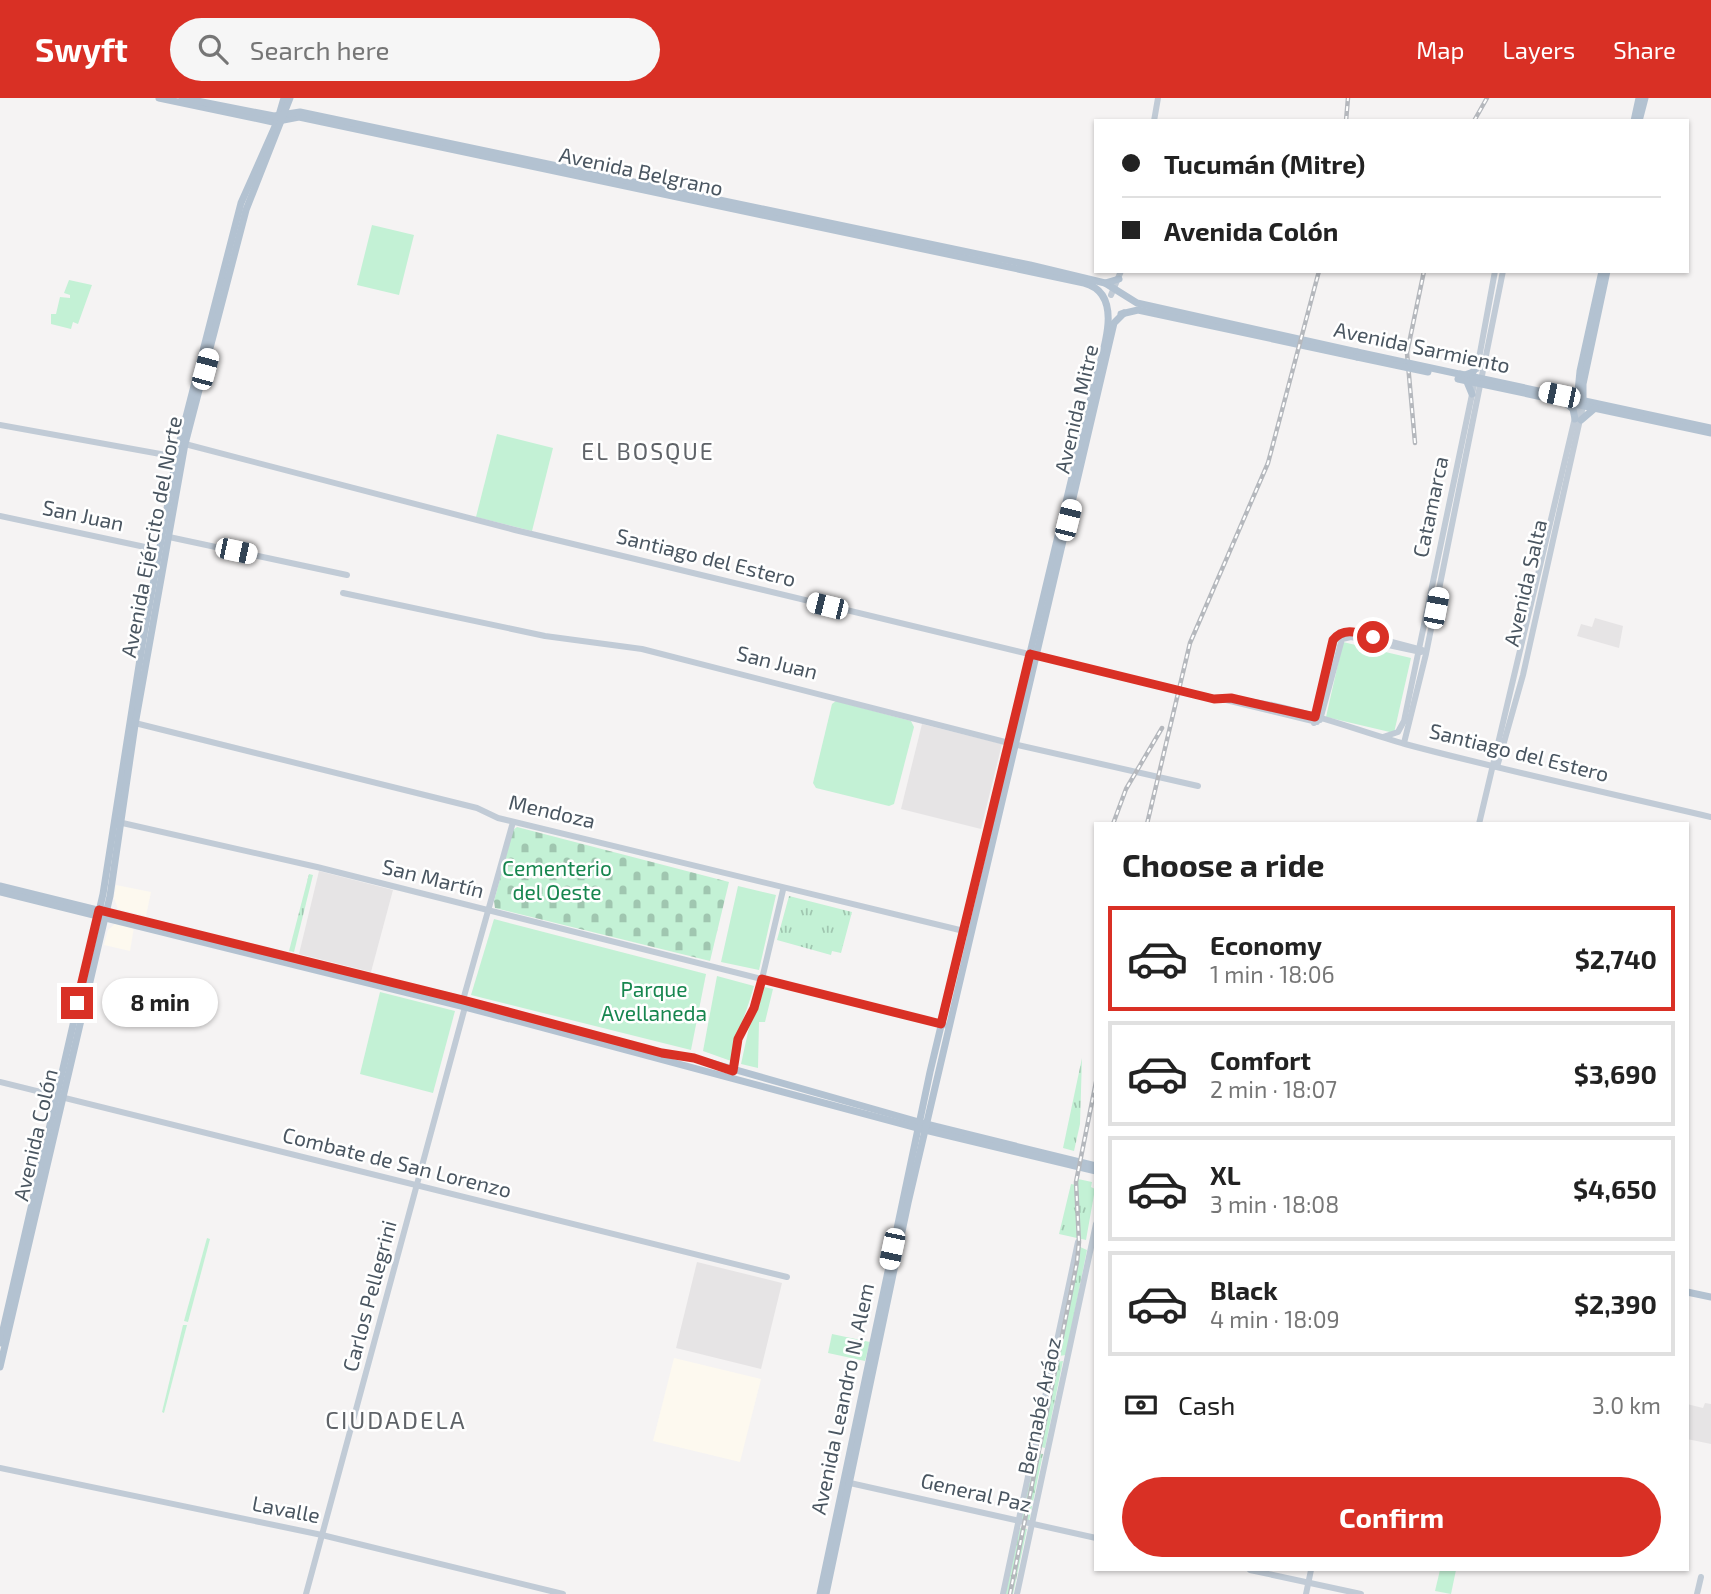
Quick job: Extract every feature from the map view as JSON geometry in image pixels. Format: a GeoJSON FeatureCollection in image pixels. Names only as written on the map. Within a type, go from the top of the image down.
{"type":"FeatureCollection","features":[{"type":"Feature","properties":{"kind":"main road","name":"Avenida Belgrano"},"geometry":{"type":"LineString","coordinates":[[159,98],[264,120],[299,117],[1084,283],[1100,291],[1107,307]]}},
{"type":"Feature","properties":{"kind":"main road","name":"Avenida Belgrano"},"geometry":{"type":"LineString","coordinates":[[182,98],[281,118],[300,112],[1105,283],[1115,293]]}},
{"type":"Feature","properties":{"kind":"main road","name":"Avenida Ejército del Norte"},"geometry":{"type":"LineString","coordinates":[[106,895],[113,825],[186,444],[246,210],[281,118],[284,98]]}},
{"type":"Feature","properties":{"kind":"main road"},"geometry":{"type":"LineString","coordinates":[[291,98],[292,104],[300,112]]}},
{"type":"Feature","properties":{"kind":"main road","name":"Avenida Ejército del Norte"},"geometry":{"type":"LineString","coordinates":[[102,914],[121,820],[159,550],[177,457],[241,204],[271,135],[291,98]]}},
{"type":"Feature","properties":{"kind":"main road"},"geometry":{"type":"LineString","coordinates":[[1634,119],[1639,98]]}},
{"type":"Feature","properties":{"kind":"main road"},"geometry":{"type":"LineString","coordinates":[[1640,119],[1645,98]]}},
{"type":"Feature","properties":{"kind":"main road"},"geometry":{"type":"LineString","coordinates":[[264,120],[271,135]]}},
{"type":"Feature","properties":{"kind":"main road"},"geometry":{"type":"LineString","coordinates":[[1580,402],[1581,383],[1602,273]]}},
{"type":"Feature","properties":{"kind":"main road"},"geometry":{"type":"LineString","coordinates":[[1581,383],[1586,396],[1594,405],[1578,419],[1563,398],[1581,383],[1607,273]]}},
{"type":"Feature","properties":{"kind":"main road"},"geometry":{"type":"LineString","coordinates":[[1105,283],[1120,275]]}},
{"type":"Feature","properties":{"kind":"main road","name":"Avenida Mitre"},"geometry":{"type":"LineString","coordinates":[[922,1126],[1106,334],[1107,307],[1115,293]]}},
{"type":"Feature","properties":{"kind":"main road","name":"Avenida Sarmiento"},"geometry":{"type":"LineString","coordinates":[[1115,293],[1145,305],[1357,354],[1711,428]]}},
{"type":"Feature","properties":{"kind":"main road"},"geometry":{"type":"LineString","coordinates":[[1125,312],[1127,298]]}},
{"type":"Feature","properties":{"kind":"main road","name":"Avenida Sarmiento"},"geometry":{"type":"LineString","coordinates":[[1107,307],[1117,314],[1143,310],[1357,354]]}},
{"type":"Feature","properties":{"kind":"main road","name":"Avenida Mitre"},"geometry":{"type":"LineString","coordinates":[[1033,654],[1114,323],[1125,312]]}},
{"type":"Feature","properties":{"kind":"main road"},"geometry":{"type":"LineString","coordinates":[[1461,377],[1471,374],[1477,365]]}},
{"type":"Feature","properties":{"kind":"main road"},"geometry":{"type":"LineString","coordinates":[[1461,377],[1471,386],[1472,394]]}},
{"type":"Feature","properties":{"kind":"main road","name":"Avenida Sarmiento"},"geometry":{"type":"LineString","coordinates":[[1594,405],[1711,433]]}},
{"type":"Feature","properties":{"kind":"main road"},"geometry":{"type":"LineString","coordinates":[[0,886],[121,919],[662,1053],[694,1058],[732,1074],[1094,1170]]}},
{"type":"Feature","properties":{"kind":"main road"},"geometry":{"type":"LineString","coordinates":[[0,892],[82,909],[91,919],[97,935],[106,925],[121,919]]}},
{"type":"Feature","properties":{"kind":"main road"},"geometry":{"type":"LineString","coordinates":[[82,909],[106,895],[121,919]]}},
{"type":"Feature","properties":{"kind":"main road","name":"Avenida Colón"},"geometry":{"type":"LineString","coordinates":[[0,1343],[102,914]]}},
{"type":"Feature","properties":{"kind":"main road","name":"Avenida Colón"},"geometry":{"type":"LineString","coordinates":[[0,1367],[59,1096]]}},
{"type":"Feature","properties":{"kind":"main road"},"geometry":{"type":"LineString","coordinates":[[903,1120],[917,1116],[926,1108],[938,1130]]}},
{"type":"Feature","properties":{"kind":"main road"},"geometry":{"type":"LineString","coordinates":[[903,1120],[919,1140],[938,1130],[1094,1166]]}},
{"type":"Feature","properties":{"kind":"main road","name":"Avenida Leandro N. Alem"},"geometry":{"type":"LineString","coordinates":[[821,1594],[922,1126]]}},
{"type":"Feature","properties":{"kind":"main road","name":"Avenida Leandro N. Alem"},"geometry":{"type":"LineString","coordinates":[[826,1594],[919,1140]]}},
{"type":"Feature","properties":{"kind":"main road"},"geometry":{"type":"LineString","coordinates":[[1689,1292],[1711,1297]]}},
{"type":"Feature","properties":{"kind":"street"},"geometry":{"type":"LineString","coordinates":[[1154,119],[1158,98]]}},
{"type":"Feature","properties":{"kind":"street","name":"Catamarca"},"geometry":{"type":"LineString","coordinates":[[1405,744],[1472,394],[1478,380],[1477,365],[1495,273]]}},
{"type":"Feature","properties":{"kind":"street","name":"Catamarca"},"geometry":{"type":"LineString","coordinates":[[1382,737],[1401,730],[1422,651],[1503,273]]}},
{"type":"Feature","properties":{"kind":"street"},"geometry":{"type":"LineString","coordinates":[[1115,293],[1120,275]]}},
{"type":"Feature","properties":{"kind":"street","name":"Avenida Salta"},"geometry":{"type":"LineString","coordinates":[[1480,822],[1523,676],[1580,402]]}},
{"type":"Feature","properties":{"kind":"street"},"geometry":{"type":"LineString","coordinates":[[0,425],[177,457]]}},
{"type":"Feature","properties":{"kind":"street","name":"Santiago del Estero"},"geometry":{"type":"LineString","coordinates":[[186,444],[515,530],[1220,698],[1231,698],[1494,768],[1711,817]]}},
{"type":"Feature","properties":{"kind":"street","name":"San Juan"},"geometry":{"type":"LineString","coordinates":[[0,516],[159,550]]}},
{"type":"Feature","properties":{"kind":"street"},"geometry":{"type":"LineString","coordinates":[[169,537],[347,575]]}},
{"type":"Feature","properties":{"kind":"street","name":"San Juan"},"geometry":{"type":"LineString","coordinates":[[343,593],[545,636],[652,651],[1012,743],[1198,786]]}},
{"type":"Feature","properties":{"kind":"street"},"geometry":{"type":"LineString","coordinates":[[1317,720],[1341,636],[1422,651]]}},
{"type":"Feature","properties":{"kind":"street","name":"Mendoza"},"geometry":{"type":"LineString","coordinates":[[133,722],[477,808],[513,822],[665,857],[783,890],[967,932]]}},
{"type":"Feature","properties":{"kind":"street"},"geometry":{"type":"LineString","coordinates":[[113,825],[121,820]]}},
{"type":"Feature","properties":{"kind":"street","name":"San Martín"},"geometry":{"type":"LineString","coordinates":[[121,820],[945,1025]]}},
{"type":"Feature","properties":{"kind":"street","name":"Carlos Pellegrini"},"geometry":{"type":"LineString","coordinates":[[306,1594],[418,1187],[513,822]]}},
{"type":"Feature","properties":{"kind":"street"},"geometry":{"type":"LineString","coordinates":[[732,1074],[738,1039],[754,1008],[783,890]]}},
{"type":"Feature","properties":{"kind":"street","name":"Combate de San Lorenzo"},"geometry":{"type":"LineString","coordinates":[[0,1082],[787,1277]]}},
{"type":"Feature","properties":{"kind":"street","name":"Bernabé Aráoz"},"geometry":{"type":"LineString","coordinates":[[1017,1594],[1094,1233]]}},
{"type":"Feature","properties":{"kind":"street","name":"Bernabé Aráoz"},"geometry":{"type":"LineString","coordinates":[[1003,1594],[1077,1242]]}},
{"type":"Feature","properties":{"kind":"street","name":"Lavalle"},"geometry":{"type":"LineString","coordinates":[[0,1468],[322,1535],[563,1594]]}},
{"type":"Feature","properties":{"kind":"street","name":"General Paz"},"geometry":{"type":"LineString","coordinates":[[850,1483],[1094,1538]]}},
{"type":"Feature","properties":{"kind":"street"},"geometry":{"type":"LineString","coordinates":[[1255,1571],[1362,1594]]}},
{"type":"Feature","properties":{"kind":"street"},"geometry":{"type":"LineString","coordinates":[[1306,1594],[1311,1571]]}},
{"type":"Feature","properties":{"kind":"street"},"geometry":{"type":"LineString","coordinates":[[1697,1594],[1701,1577]]}},
{"type":"Feature","properties":{"kind":"shaded area"},"geometry":{"type":"Polygon","coordinates":[[[1595,618],[1623,626],[1619,648],[1577,636],[1581,624],[1592,627],[1595,618]]]}},
{"type":"Feature","properties":{"kind":"shaded area"},"geometry":{"type":"Polygon","coordinates":[[[922,724],[1002,744],[981,829],[901,809],[922,724]]]}},
{"type":"Feature","properties":{"kind":"shaded area"},"geometry":{"type":"Polygon","coordinates":[[[319,871],[393,890],[371,972],[299,954],[319,871]]]}},
{"type":"Feature","properties":{"kind":"shaded area"},"geometry":{"type":"Polygon","coordinates":[[[116,885],[151,892],[146,916],[118,909],[114,898],[116,885]]]}},
{"type":"Feature","properties":{"kind":"shaded area"},"geometry":{"type":"Polygon","coordinates":[[[116,923],[134,927],[130,951],[104,945],[108,930],[116,923]]]}},
{"type":"Feature","properties":{"kind":"shaded area"},"geometry":{"type":"Polygon","coordinates":[[[697,1262],[782,1283],[761,1369],[676,1348],[697,1262]]]}},
{"type":"Feature","properties":{"kind":"shaded area"},"geometry":{"type":"Polygon","coordinates":[[[674,1358],[761,1379],[740,1462],[653,1441],[674,1358]]]}},
{"type":"Feature","properties":{"kind":"shaded area"},"geometry":{"type":"Polygon","coordinates":[[[1705,1403],[1711,1404],[1711,1444],[1689,1439],[1689,1404],[1703,1408],[1705,1403]]]}},
{"type":"Feature","properties":{"kind":"green space"},"geometry":{"type":"Polygon","coordinates":[[[372,225],[414,235],[399,295],[357,285],[372,225]]]}},
{"type":"Feature","properties":{"kind":"green space"},"geometry":{"type":"Polygon","coordinates":[[[69,280],[92,285],[78,324],[73,322],[71,329],[51,324],[51,314],[56,314],[60,297],[70,298],[70,295],[64,293],[69,280]]]}},
{"type":"Feature","properties":{"kind":"green space"},"geometry":{"type":"Polygon","coordinates":[[[497,434],[553,448],[532,531],[476,517],[497,434]]]}},
{"type":"Feature","properties":{"kind":"green space"},"geometry":{"type":"Polygon","coordinates":[[[1343,642],[1411,658],[1394,733],[1326,717],[1343,642]]]}},
{"type":"Feature","properties":{"kind":"green space"},"geometry":{"type":"Polygon","coordinates":[[[836,701],[911,721],[914,727],[894,804],[889,806],[816,788],[813,783],[832,704],[836,701]]]}},
{"type":"Feature","properties":{"kind":"green space","name":"Cementerio del Oeste"},"geometry":{"type":"Polygon","coordinates":[[[517,827],[729,882],[710,961],[495,908],[494,901],[513,830],[517,827]]]}},
{"type":"Feature","properties":{"kind":"green space"},"geometry":{"type":"Polygon","coordinates":[[[309,874],[313,875],[294,952],[289,951],[309,874]]]}},
{"type":"Feature","properties":{"kind":"green space"},"geometry":{"type":"Polygon","coordinates":[[[738,886],[776,895],[759,970],[721,962],[738,886]]]}},
{"type":"Feature","properties":{"kind":"green space"},"geometry":{"type":"Polygon","coordinates":[[[789,896],[852,912],[841,953],[832,951],[831,955],[777,940],[789,896]]]}},
{"type":"Feature","properties":{"kind":"green space","name":"Parque Avellaneda"},"geometry":{"type":"Polygon","coordinates":[[[494,919],[706,974],[691,1050],[471,995],[494,919]]]}},
{"type":"Feature","properties":{"kind":"green space"},"geometry":{"type":"Polygon","coordinates":[[[717,976],[754,986],[731,1061],[703,1051],[717,976]]]}},
{"type":"Feature","properties":{"kind":"green space"},"geometry":{"type":"Polygon","coordinates":[[[764,987],[773,989],[765,1022],[759,1022],[758,1068],[741,1064],[750,1023],[759,1006],[764,987]]]}},
{"type":"Feature","properties":{"kind":"green space"},"geometry":{"type":"Polygon","coordinates":[[[380,992],[455,1011],[433,1093],[360,1074],[380,992]]]}},
{"type":"Feature","properties":{"kind":"green space"},"geometry":{"type":"Polygon","coordinates":[[[1082,1058],[1080,1124],[1074,1151],[1063,1148],[1082,1058]]]}},
{"type":"Feature","properties":{"kind":"green space"},"geometry":{"type":"Polygon","coordinates":[[[1078,1179],[1092,1182],[1091,1187],[1094,1188],[1086,1240],[1059,1234],[1071,1184],[1076,1185],[1078,1179]]]}},
{"type":"Feature","properties":{"kind":"green space"},"geometry":{"type":"Polygon","coordinates":[[[207,1238],[210,1239],[188,1322],[184,1321],[207,1238]]]}},
{"type":"Feature","properties":{"kind":"green space"},"geometry":{"type":"Polygon","coordinates":[[[1080,1247],[1087,1250],[1066,1355],[1059,1356],[1080,1247]]]}},
{"type":"Feature","properties":{"kind":"green space"},"geometry":{"type":"Polygon","coordinates":[[[183,1325],[187,1325],[164,1413],[162,1412],[183,1325]]]}},
{"type":"Feature","properties":{"kind":"green space"},"geometry":{"type":"Polygon","coordinates":[[[832,1334],[870,1342],[865,1361],[828,1353],[832,1334]]]}},
{"type":"Feature","properties":{"kind":"green space"},"geometry":{"type":"Polygon","coordinates":[[[1063,1361],[1045,1448],[1038,1446],[1055,1362],[1063,1361]]]}},
{"type":"Feature","properties":{"kind":"green space"},"geometry":{"type":"Polygon","coordinates":[[[1036,1453],[1043,1454],[1029,1521],[1021,1520],[1036,1453]]]}},
{"type":"Feature","properties":{"kind":"green space"},"geometry":{"type":"Polygon","coordinates":[[[1020,1528],[1027,1529],[1013,1594],[1005,1594],[1020,1528]]]}},
{"type":"Feature","properties":{"kind":"green space"},"geometry":{"type":"Polygon","coordinates":[[[1440,1571],[1456,1571],[1451,1594],[1435,1591],[1440,1571]]]}},
{"type":"Feature","properties":{"kind":"railway"},"geometry":{"type":"LineString","coordinates":[[1346,119],[1348,98]]}},
{"type":"Feature","properties":{"kind":"railway"},"geometry":{"type":"LineString","coordinates":[[1475,119],[1487,98]]}},
{"type":"Feature","properties":{"kind":"railway"},"geometry":{"type":"LineString","coordinates":[[1147,822],[1190,643],[1268,463],[1318,273]]}},
{"type":"Feature","properties":{"kind":"railway"},"geometry":{"type":"LineString","coordinates":[[1415,443],[1407,353],[1424,273]]}},
{"type":"Feature","properties":{"kind":"railway"},"geometry":{"type":"LineString","coordinates":[[1114,822],[1126,789],[1162,728]]}},
{"type":"Feature","properties":{"kind":"railway"},"geometry":{"type":"LineString","coordinates":[[1010,1594],[1077,1262],[1079,1242],[1076,1182],[1094,1092]]}},
{"type":"Feature","properties":{"kind":"district","name":"EL BOSQUE"},"geometry":{"type":"Point","coordinates":[648,452]}},
{"type":"Feature","properties":{"kind":"district","name":"CIUDADELA"},"geometry":{"type":"Point","coordinates":[396,1421]}},
{"type":"Feature","properties":{"kind":"route"},"geometry":{"type":"LineString","coordinates":[[77,1003],[99,910],[463,1000],[662,1053],[694,1058],[733,1071],[738,1039],[754,1008],[762,979],[941,1024],[1030,654],[1214,699],[1231,698],[1315,717],[1333,640],[1336,636],[1350,631],[1373,637]]}}]}
